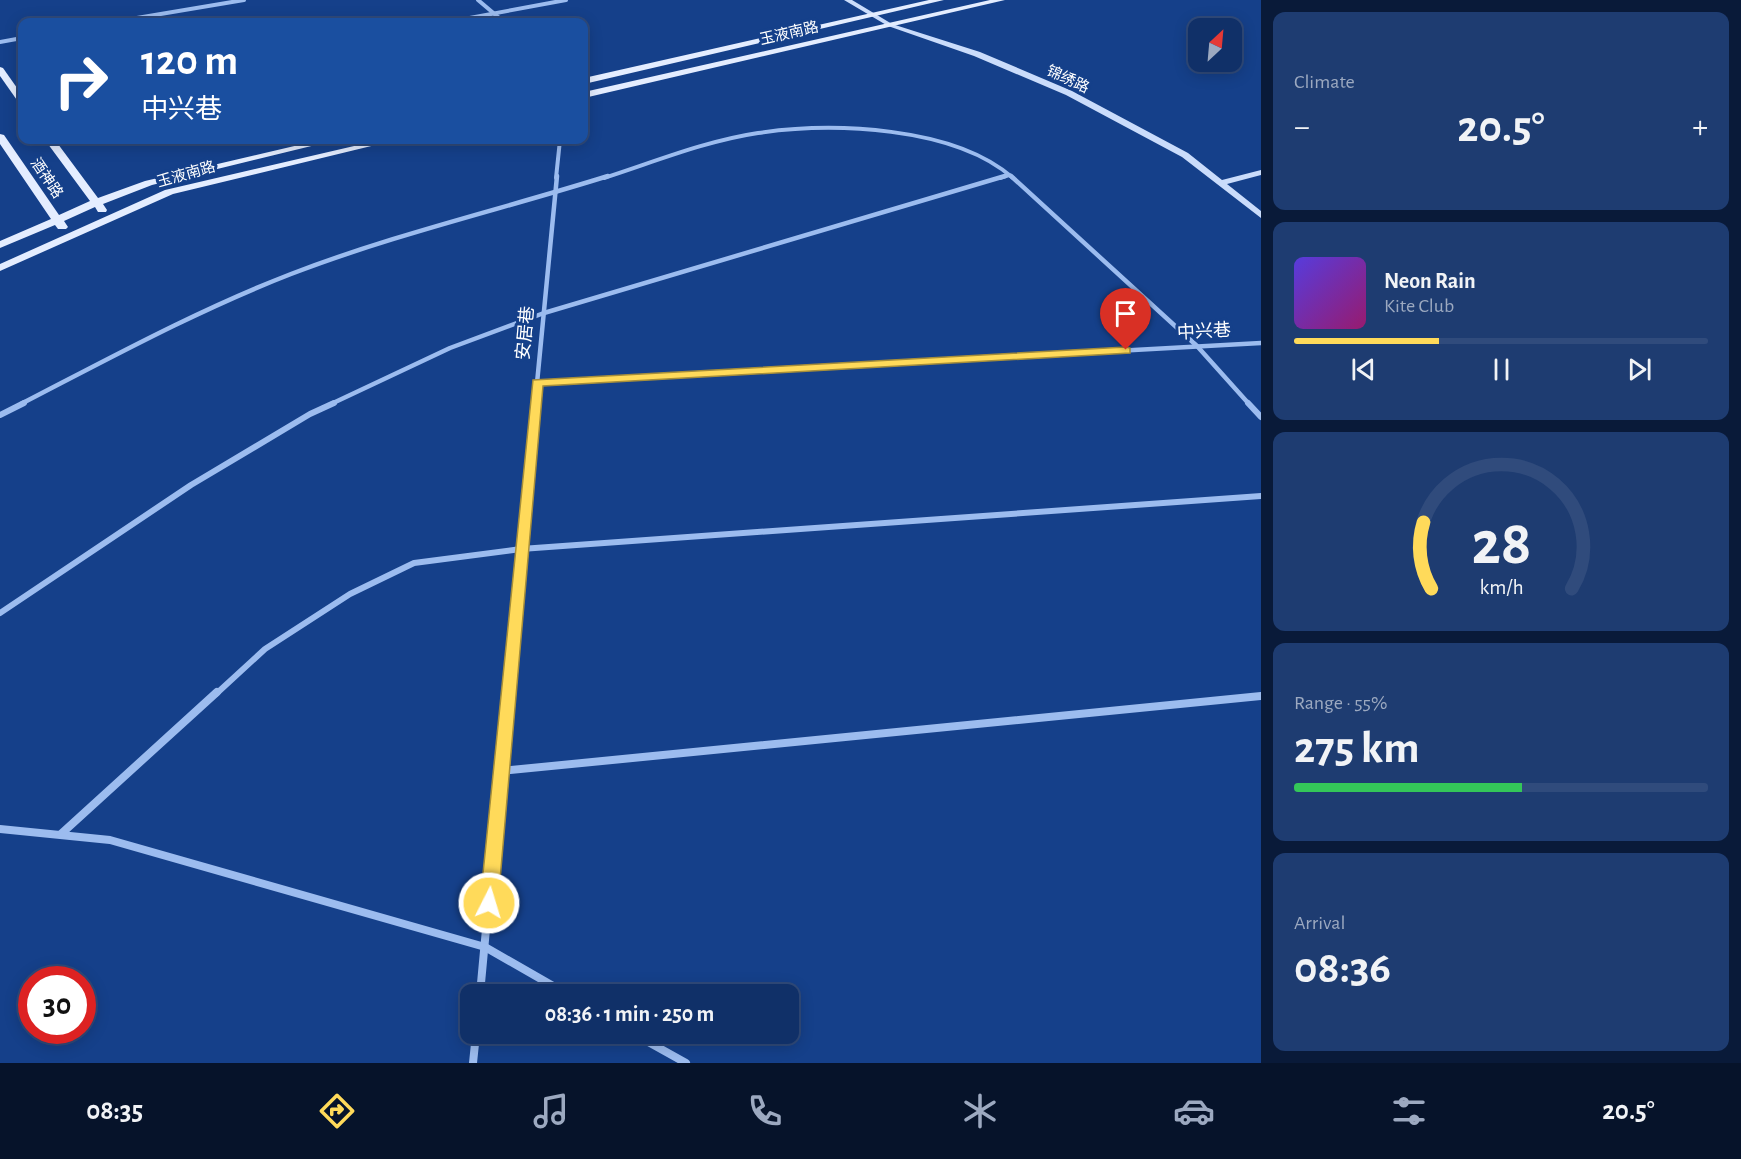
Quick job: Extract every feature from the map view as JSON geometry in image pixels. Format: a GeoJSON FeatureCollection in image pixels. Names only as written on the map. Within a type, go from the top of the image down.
{"type":"FeatureCollection","features":[{"type":"Feature","properties":{"kind":"main road","name":"玉液南路"},"geometry":{"type":"LineString","coordinates":[[588,80],[940,0]]}},
{"type":"Feature","properties":{"kind":"main road","name":"玉液南路"},"geometry":{"type":"LineString","coordinates":[[588,94],[1001,0]]}},
{"type":"Feature","properties":{"kind":"main road"},"geometry":{"type":"LineString","coordinates":[[0,70],[18,95]]}},
{"type":"Feature","properties":{"kind":"main road","name":"酒神路"},"geometry":{"type":"LineString","coordinates":[[0,137],[68,237]]}},
{"type":"Feature","properties":{"kind":"main road","name":"酒神路"},"geometry":{"type":"LineString","coordinates":[[53,144],[108,219]]}},
{"type":"Feature","properties":{"kind":"main road","name":"玉液南路"},"geometry":{"type":"LineString","coordinates":[[0,245],[96,202],[174,176],[314,144]]}},
{"type":"Feature","properties":{"kind":"main road","name":"玉液南路"},"geometry":{"type":"LineString","coordinates":[[0,268],[169,192],[373,144]]}},
{"type":"Feature","properties":{"kind":"street"},"geometry":{"type":"LineString","coordinates":[[137,18],[244,0]]}},
{"type":"Feature","properties":{"kind":"street"},"geometry":{"type":"LineString","coordinates":[[478,0],[499,18]]}},
{"type":"Feature","properties":{"kind":"street"},"geometry":{"type":"LineString","coordinates":[[471,18],[566,0]]}},
{"type":"Feature","properties":{"kind":"street","name":"锦绣路"},"geometry":{"type":"LineString","coordinates":[[847,0],[890,25],[976,54],[1069,93],[1185,155],[1261,215]]}},
{"type":"Feature","properties":{"kind":"street"},"geometry":{"type":"LineString","coordinates":[[0,42],[18,39]]}},
{"type":"Feature","properties":{"kind":"street"},"geometry":{"type":"LineString","coordinates":[[0,416],[182,321],[290,274],[394,237],[555,193],[718,142],[758,133],[819,129],[882,129],[963,147],[1010,175],[1197,346],[1261,417]]}},
{"type":"Feature","properties":{"kind":"street","name":"安居巷"},"geometry":{"type":"LineString","coordinates":[[481,984],[560,144]]}},
{"type":"Feature","properties":{"kind":"street"},"geometry":{"type":"LineString","coordinates":[[1221,183],[1261,172]]}},
{"type":"Feature","properties":{"kind":"street"},"geometry":{"type":"LineString","coordinates":[[0,614],[191,484],[310,414],[450,348],[544,313],[1010,175]]}},
{"type":"Feature","properties":{"kind":"street","name":"中兴巷"},"geometry":{"type":"LineString","coordinates":[[537,383],[1261,343]]}},
{"type":"Feature","properties":{"kind":"street"},"geometry":{"type":"LineString","coordinates":[[61,834],[265,649],[350,594],[414,563],[521,549],[1261,496]]}},
{"type":"Feature","properties":{"kind":"street"},"geometry":{"type":"LineString","coordinates":[[501,771],[1261,696]]}},
{"type":"Feature","properties":{"kind":"street"},"geometry":{"type":"LineString","coordinates":[[0,828],[110,840],[484,947],[549,984]]}},
{"type":"Feature","properties":{"kind":"street"},"geometry":{"type":"LineString","coordinates":[[473,1063],[475,1044]]}},
{"type":"Feature","properties":{"kind":"street"},"geometry":{"type":"LineString","coordinates":[[652,1044],[686,1063]]}},
{"type":"Feature","properties":{"kind":"route"},"geometry":{"type":"LineString","coordinates":[[489,903],[537,383],[1126,350]]}}]}
